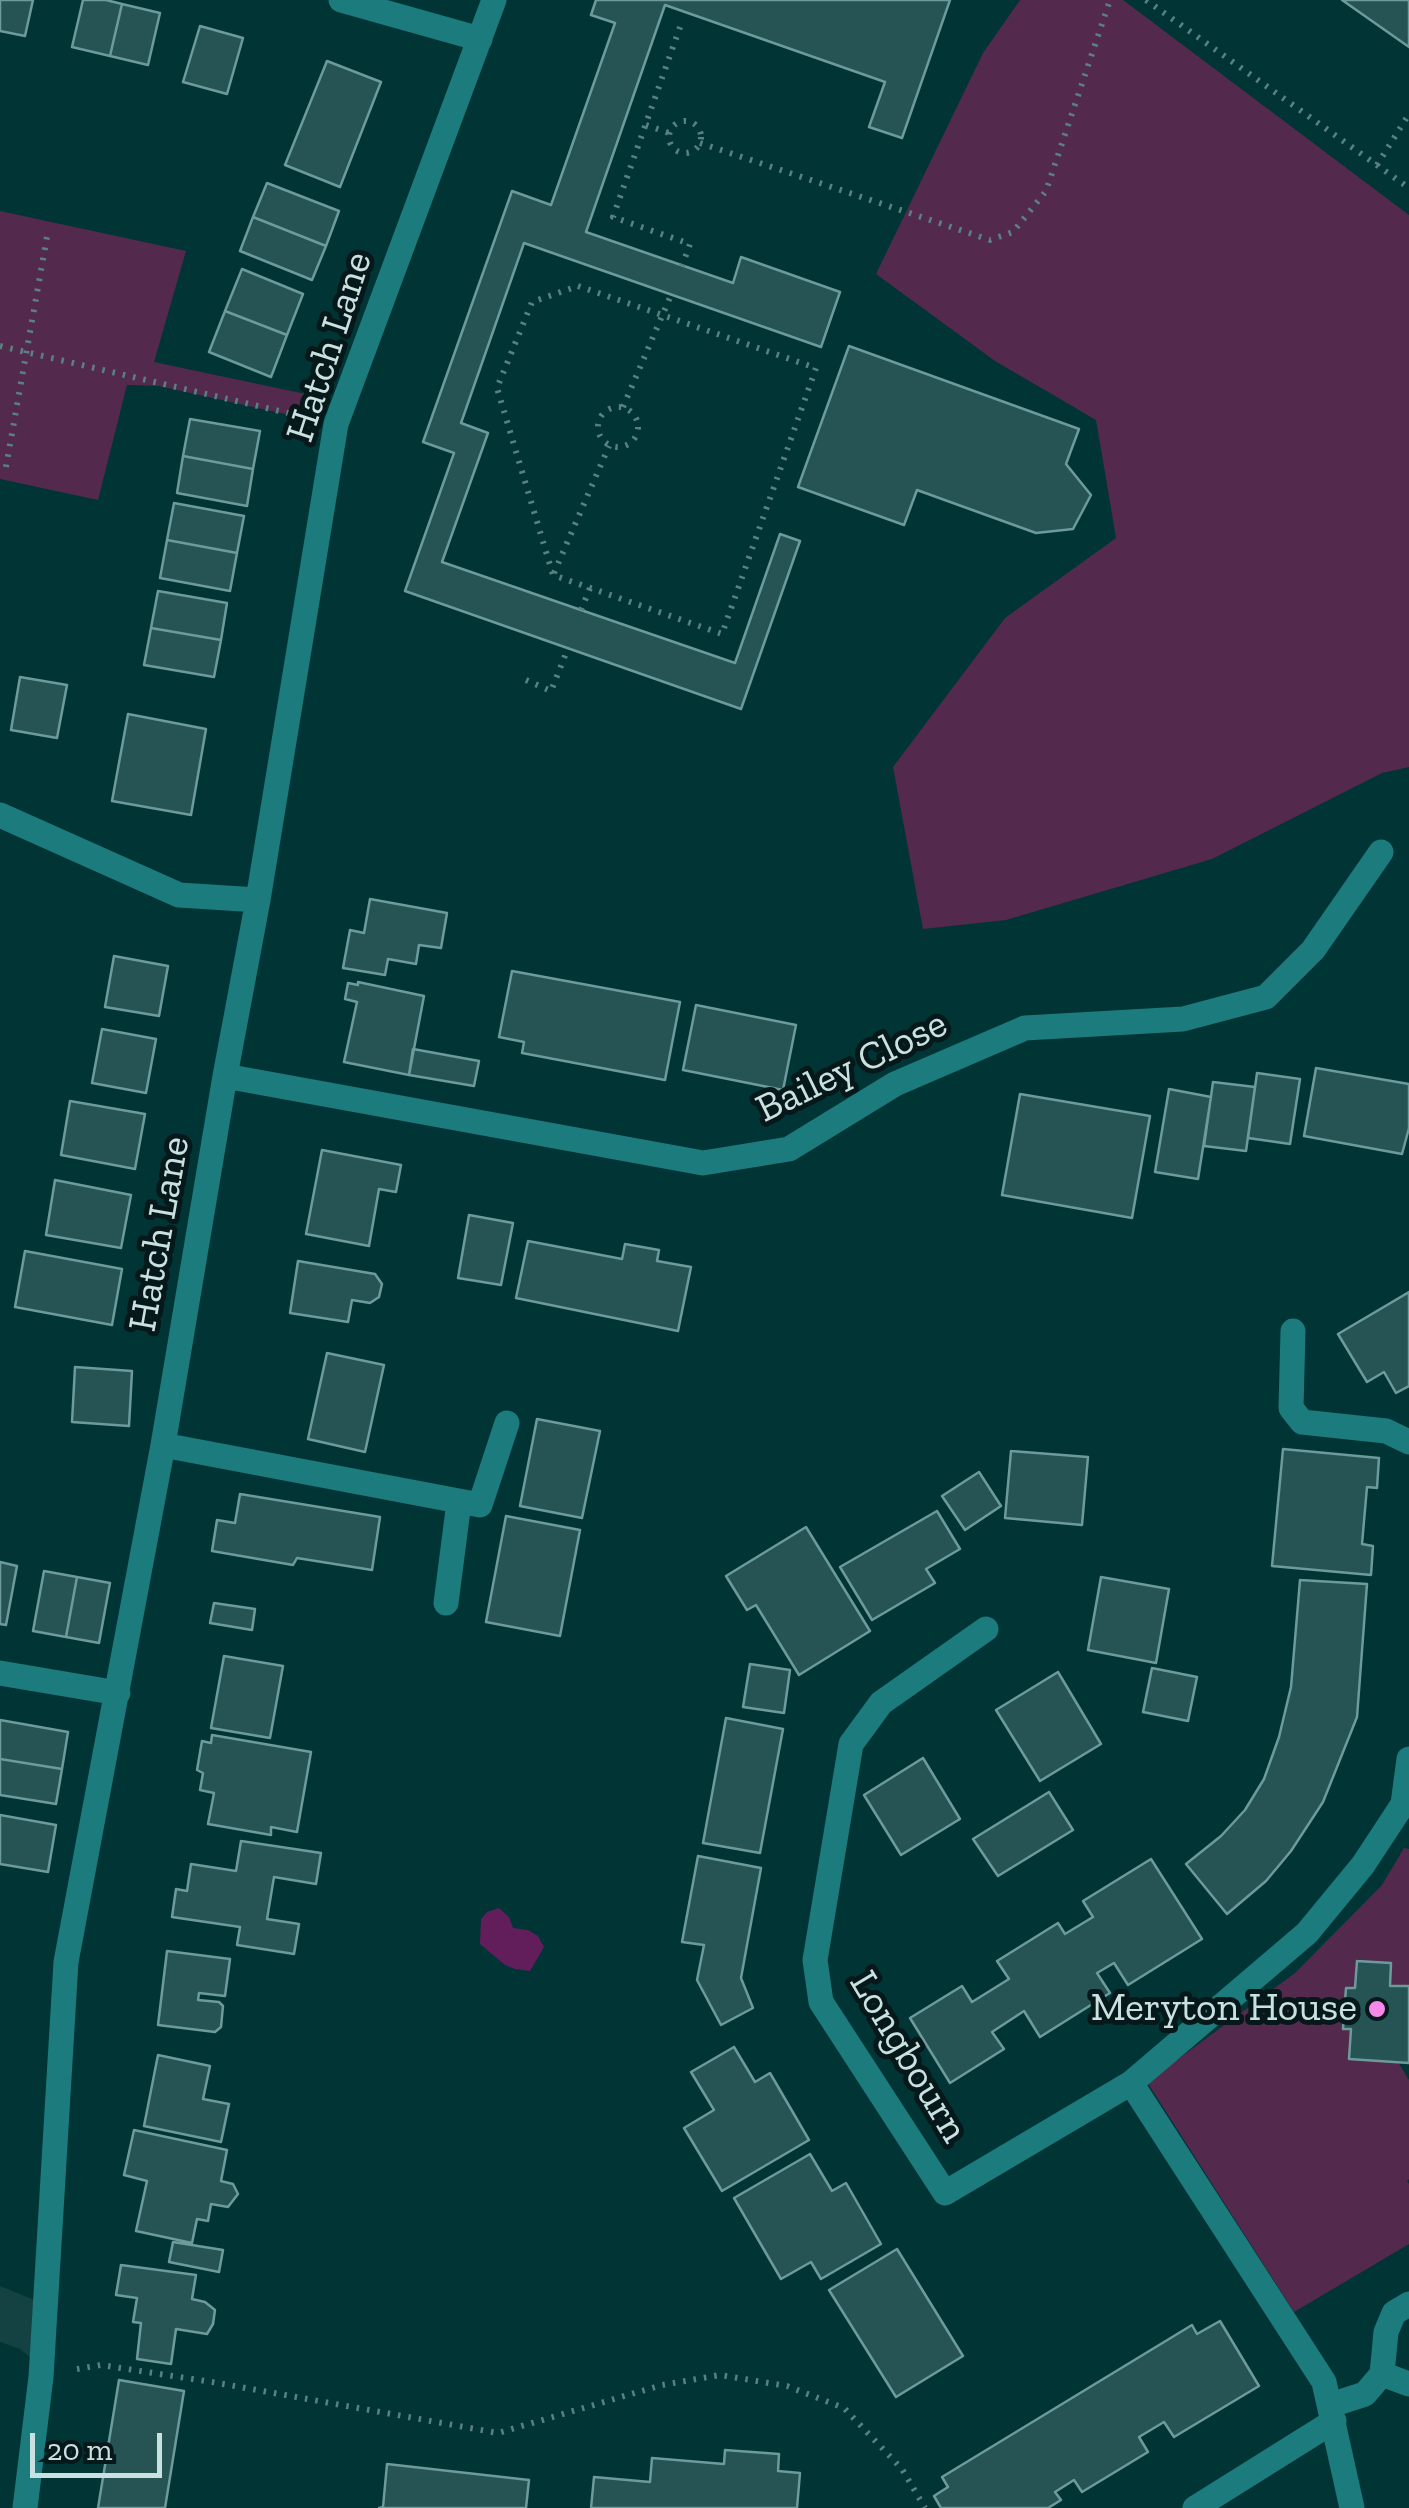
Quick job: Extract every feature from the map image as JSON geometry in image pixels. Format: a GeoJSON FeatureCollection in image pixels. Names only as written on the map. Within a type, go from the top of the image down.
{"type":"FeatureCollection","features":[{"type":"Feature","properties":{"kind":"street"},"geometry":{"type":"LineString","coordinates":[[341,0],[480,38]]}},
{"type":"Feature","properties":{"kind":"street","name":"Hatch Lane"},"geometry":{"type":"LineString","coordinates":[[25,2508],[41,2376],[66,1962],[118,1693],[258,900],[336,424],[494,0]]}},
{"type":"Feature","properties":{"kind":"street"},"geometry":{"type":"LineString","coordinates":[[0,815],[179,895],[258,900]]}},
{"type":"Feature","properties":{"kind":"street","name":"Bailey Close"},"geometry":{"type":"LineString","coordinates":[[225,1076],[703,1164],[789,1148],[895,1084],[1025,1028],[1184,1020],[1266,997],[1313,950],[1381,852]]}},
{"type":"Feature","properties":{"kind":"street"},"geometry":{"type":"LineString","coordinates":[[1293,1331],[1291,1408],[1302,1422],[1386,1430],[1409,1442]]}},
{"type":"Feature","properties":{"kind":"street"},"geometry":{"type":"LineString","coordinates":[[446,1603],[469,1504],[507,1423]]}},
{"type":"Feature","properties":{"kind":"street"},"geometry":{"type":"LineString","coordinates":[[162,1445],[469,1504]]}},
{"type":"Feature","properties":{"kind":"street","name":"Longbourn"},"geometry":{"type":"LineString","coordinates":[[986,1629],[881,1703],[851,1744],[814,1960],[822,2002],[945,2192],[1130,2084],[1307,1933],[1406,1805],[1409,1759]]}},
{"type":"Feature","properties":{"kind":"street"},"geometry":{"type":"LineString","coordinates":[[0,1672],[118,1693]]}},
{"type":"Feature","properties":{"kind":"street"},"geometry":{"type":"LineString","coordinates":[[1130,2084],[1324,2382],[1352,2508]]}},
{"type":"Feature","properties":{"kind":"street"},"geometry":{"type":"LineString","coordinates":[[1195,2508],[1365,2394],[1382,2374],[1386,2332],[1394,2314],[1409,2304]]}},
{"type":"Feature","properties":{"kind":"street"},"geometry":{"type":"LineString","coordinates":[[1382,2374],[1409,2384]]}},
{"type":"Feature","properties":{"kind":"path"},"geometry":{"type":"LineString","coordinates":[[700,143],[990,240],[1013,232],[1046,191],[1110,0]]}},
{"type":"Feature","properties":{"kind":"path"},"geometry":{"type":"LineString","coordinates":[[1146,0],[1409,188]]}},
{"type":"Feature","properties":{"kind":"path"},"geometry":{"type":"LineString","coordinates":[[680,27],[613,217],[690,244],[682,266]]}},
{"type":"Feature","properties":{"kind":"path"},"geometry":{"type":"LineString","coordinates":[[1376,165],[1409,114]]}},
{"type":"Feature","properties":{"kind":"path"},"geometry":{"type":"LineString","coordinates":[[690,121],[699,128],[700,143],[693,151],[677,151],[668,133],[675,123],[690,121]]}},
{"type":"Feature","properties":{"kind":"path"},"geometry":{"type":"LineString","coordinates":[[646,124],[668,133]]}},
{"type":"Feature","properties":{"kind":"path"},"geometry":{"type":"LineString","coordinates":[[6,467],[48,231]]}},
{"type":"Feature","properties":{"kind":"path"},"geometry":{"type":"LineString","coordinates":[[578,286],[816,368],[722,634],[553,575],[497,388],[532,302],[578,286]]}},
{"type":"Feature","properties":{"kind":"path"},"geometry":{"type":"LineString","coordinates":[[623,407],[671,295]]}},
{"type":"Feature","properties":{"kind":"path"},"geometry":{"type":"LineString","coordinates":[[0,346],[336,424]]}},
{"type":"Feature","properties":{"kind":"path"},"geometry":{"type":"LineString","coordinates":[[623,407],[638,421],[637,434],[622,448],[609,446],[600,436],[597,424],[610,408],[623,407]]}},
{"type":"Feature","properties":{"kind":"path"},"geometry":{"type":"LineString","coordinates":[[553,575],[609,446]]}},
{"type":"Feature","properties":{"kind":"path"},"geometry":{"type":"LineString","coordinates":[[581,610],[590,588]]}},
{"type":"Feature","properties":{"kind":"path"},"geometry":{"type":"LineString","coordinates":[[526,680],[551,692],[568,648]]}},
{"type":"Feature","properties":{"kind":"path"},"geometry":{"type":"LineString","coordinates":[[41,2376],[100,2365],[498,2433],[662,2386],[720,2375],[787,2386],[844,2408],[902,2468],[925,2508]]}},
{"type":"Feature","properties":{"kind":"shaded area"},"geometry":{"type":"Polygon","coordinates":[[[1020,0],[1123,0],[1409,215],[1409,767],[1382,773],[1212,859],[1006,920],[923,929],[893,767],[1005,618],[1116,538],[1096,420],[995,361],[876,274],[983,53],[1020,0]]]}},
{"type":"Feature","properties":{"kind":"shaded area"},"geometry":{"type":"Polygon","coordinates":[[[0,211],[186,251],[154,362],[315,396],[312,420],[159,386],[127,385],[98,500],[0,479],[0,211]]]}},
{"type":"Feature","properties":{"kind":"shaded area"},"geometry":{"type":"Polygon","coordinates":[[[1404,1848],[1409,1849],[1409,1986],[1390,1986],[1391,1963],[1357,1961],[1355,1988],[1344,2029],[1351,2029],[1349,2059],[1398,2062],[1409,2080],[1409,2244],[1294,2312],[1147,2082],[1295,1973],[1382,1885],[1404,1848]]]}},
{"type":"Feature","properties":{"kind":"shaded area"},"geometry":{"type":"Polygon","coordinates":[[[499,1908],[509,1917],[513,1928],[538,1936],[544,1947],[530,1971],[505,1965],[480,1944],[481,1919],[499,1908]]]}},
{"type":"Feature","properties":{"kind":"shaded area"},"geometry":{"type":"Polygon","coordinates":[[[0,2286],[37,2301],[30,2357],[0,2342],[0,2286]]]}},
{"type":"Feature","properties":{"kind":"building"},"geometry":{"type":"Polygon","coordinates":[[[0,0],[33,0],[25,36],[0,31],[0,0]]]}},
{"type":"Feature","properties":{"kind":"building"},"geometry":{"type":"Polygon","coordinates":[[[83,0],[122,4],[110,56],[72,47],[83,0]]]}},
{"type":"Feature","properties":{"kind":"building"},"geometry":{"type":"Polygon","coordinates":[[[596,0],[950,0],[902,138],[869,127],[885,82],[665,5],[586,232],[733,283],[741,257],[840,292],[821,347],[524,243],[461,423],[488,433],[442,562],[735,663],[780,534],[800,541],[741,709],[405,591],[454,453],[423,442],[512,191],[551,205],[615,23],[591,15],[596,0]]]}},
{"type":"Feature","properties":{"kind":"building"},"geometry":{"type":"Polygon","coordinates":[[[1342,0],[1409,0],[1409,47],[1342,0]]]}},
{"type":"Feature","properties":{"kind":"building"},"geometry":{"type":"Polygon","coordinates":[[[122,4],[160,13],[148,65],[110,56],[122,4]]]}},
{"type":"Feature","properties":{"kind":"building"},"geometry":{"type":"Polygon","coordinates":[[[200,26],[243,38],[227,94],[183,82],[200,26]]]}},
{"type":"Feature","properties":{"kind":"building"},"geometry":{"type":"Polygon","coordinates":[[[327,61],[381,82],[340,187],[285,165],[327,61]]]}},
{"type":"Feature","properties":{"kind":"building"},"geometry":{"type":"Polygon","coordinates":[[[267,183],[339,211],[326,246],[253,217],[267,183]]]}},
{"type":"Feature","properties":{"kind":"building"},"geometry":{"type":"Polygon","coordinates":[[[253,217],[326,246],[312,280],[240,251],[253,217]]]}},
{"type":"Feature","properties":{"kind":"building"},"geometry":{"type":"Polygon","coordinates":[[[242,269],[303,294],[287,335],[225,311],[242,269]]]}},
{"type":"Feature","properties":{"kind":"building"},"geometry":{"type":"Polygon","coordinates":[[[225,311],[287,335],[271,377],[209,352],[225,311]]]}},
{"type":"Feature","properties":{"kind":"building"},"geometry":{"type":"Polygon","coordinates":[[[849,346],[1079,429],[1066,464],[1091,495],[1073,529],[1036,533],[917,490],[904,525],[798,487],[849,346]]]}},
{"type":"Feature","properties":{"kind":"building"},"geometry":{"type":"Polygon","coordinates":[[[190,419],[260,431],[253,469],[183,456],[190,419]]]}},
{"type":"Feature","properties":{"kind":"building"},"geometry":{"type":"Polygon","coordinates":[[[183,456],[253,469],[247,506],[177,493],[183,456]]]}},
{"type":"Feature","properties":{"kind":"building"},"geometry":{"type":"Polygon","coordinates":[[[174,503],[244,516],[237,553],[167,540],[174,503]]]}},
{"type":"Feature","properties":{"kind":"building"},"geometry":{"type":"Polygon","coordinates":[[[167,540],[237,553],[230,591],[160,578],[167,540]]]}},
{"type":"Feature","properties":{"kind":"building"},"geometry":{"type":"Polygon","coordinates":[[[158,591],[227,603],[221,640],[151,628],[158,591]]]}},
{"type":"Feature","properties":{"kind":"building"},"geometry":{"type":"Polygon","coordinates":[[[151,628],[221,640],[214,677],[144,665],[151,628]]]}},
{"type":"Feature","properties":{"kind":"building"},"geometry":{"type":"Polygon","coordinates":[[[20,677],[67,685],[57,738],[11,730],[20,677]]]}},
{"type":"Feature","properties":{"kind":"building"},"geometry":{"type":"Polygon","coordinates":[[[128,714],[206,729],[191,815],[112,801],[128,714]]]}},
{"type":"Feature","properties":{"kind":"building"},"geometry":{"type":"Polygon","coordinates":[[[370,899],[447,913],[441,948],[419,945],[416,964],[388,959],[385,975],[343,968],[350,930],[364,933],[370,899]]]}},
{"type":"Feature","properties":{"kind":"building"},"geometry":{"type":"Polygon","coordinates":[[[114,956],[168,966],[159,1016],[105,1007],[114,956]]]}},
{"type":"Feature","properties":{"kind":"building"},"geometry":{"type":"Polygon","coordinates":[[[512,971],[680,1002],[665,1080],[522,1053],[524,1042],[499,1037],[512,971]]]}},
{"type":"Feature","properties":{"kind":"building"},"geometry":{"type":"Polygon","coordinates":[[[348,983],[424,996],[409,1075],[344,1062],[357,1002],[345,999],[348,983]]]}},
{"type":"Feature","properties":{"kind":"building"},"geometry":{"type":"Polygon","coordinates":[[[696,1005],[796,1025],[783,1090],[683,1070],[696,1005]]]}},
{"type":"Feature","properties":{"kind":"building"},"geometry":{"type":"Polygon","coordinates":[[[102,1029],[156,1039],[146,1093],[92,1083],[102,1029]]]}},
{"type":"Feature","properties":{"kind":"building"},"geometry":{"type":"Polygon","coordinates":[[[413,1049],[479,1061],[474,1086],[409,1075],[413,1049]]]}},
{"type":"Feature","properties":{"kind":"building"},"geometry":{"type":"Polygon","coordinates":[[[1316,1068],[1409,1084],[1409,1128],[1402,1154],[1304,1136],[1316,1068]]]}},
{"type":"Feature","properties":{"kind":"building"},"geometry":{"type":"Polygon","coordinates":[[[1257,1073],[1300,1079],[1290,1144],[1248,1138],[1257,1073]]]}},
{"type":"Feature","properties":{"kind":"building"},"geometry":{"type":"Polygon","coordinates":[[[1213,1082],[1255,1087],[1246,1151],[1204,1146],[1213,1082]]]}},
{"type":"Feature","properties":{"kind":"building"},"geometry":{"type":"Polygon","coordinates":[[[1169,1089],[1211,1097],[1198,1179],[1155,1172],[1169,1089]]]}},
{"type":"Feature","properties":{"kind":"building"},"geometry":{"type":"Polygon","coordinates":[[[1020,1094],[1150,1116],[1132,1218],[1002,1195],[1020,1094]]]}},
{"type":"Feature","properties":{"kind":"building"},"geometry":{"type":"Polygon","coordinates":[[[70,1101],[145,1114],[135,1169],[61,1155],[70,1101]]]}},
{"type":"Feature","properties":{"kind":"building"},"geometry":{"type":"Polygon","coordinates":[[[322,1150],[401,1165],[396,1192],[379,1189],[369,1246],[306,1234],[322,1150]]]}},
{"type":"Feature","properties":{"kind":"building"},"geometry":{"type":"Polygon","coordinates":[[[55,1180],[131,1195],[121,1248],[46,1235],[55,1180]]]}},
{"type":"Feature","properties":{"kind":"building"},"geometry":{"type":"Polygon","coordinates":[[[469,1215],[513,1223],[501,1285],[458,1278],[469,1215]]]}},
{"type":"Feature","properties":{"kind":"building"},"geometry":{"type":"Polygon","coordinates":[[[528,1241],[622,1259],[625,1244],[659,1250],[657,1261],[691,1267],[678,1331],[516,1298],[528,1241]]]}},
{"type":"Feature","properties":{"kind":"building"},"geometry":{"type":"Polygon","coordinates":[[[25,1251],[122,1269],[112,1325],[15,1307],[25,1251]]]}},
{"type":"Feature","properties":{"kind":"building"},"geometry":{"type":"Polygon","coordinates":[[[298,1261],[375,1274],[382,1284],[379,1297],[370,1303],[352,1300],[348,1322],[290,1313],[298,1261]]]}},
{"type":"Feature","properties":{"kind":"building"},"geometry":{"type":"Polygon","coordinates":[[[1409,1292],[1409,1386],[1396,1393],[1384,1372],[1367,1382],[1338,1334],[1409,1292]]]}},
{"type":"Feature","properties":{"kind":"building"},"geometry":{"type":"Polygon","coordinates":[[[327,1353],[384,1365],[365,1452],[308,1439],[327,1353]]]}},
{"type":"Feature","properties":{"kind":"building"},"geometry":{"type":"Polygon","coordinates":[[[75,1367],[132,1371],[129,1426],[72,1422],[75,1367]]]}},
{"type":"Feature","properties":{"kind":"building"},"geometry":{"type":"Polygon","coordinates":[[[537,1419],[600,1431],[582,1518],[520,1506],[537,1419]]]}},
{"type":"Feature","properties":{"kind":"building"},"geometry":{"type":"Polygon","coordinates":[[[1283,1449],[1379,1458],[1377,1488],[1367,1487],[1362,1544],[1373,1546],[1371,1575],[1272,1566],[1283,1449]]]}},
{"type":"Feature","properties":{"kind":"building"},"geometry":{"type":"Polygon","coordinates":[[[1011,1451],[1088,1457],[1082,1525],[1005,1518],[1011,1451]]]}},
{"type":"Feature","properties":{"kind":"building"},"geometry":{"type":"Polygon","coordinates":[[[979,1472],[1001,1506],[965,1530],[942,1496],[979,1472]]]}},
{"type":"Feature","properties":{"kind":"building"},"geometry":{"type":"Polygon","coordinates":[[[240,1494],[380,1517],[372,1570],[297,1558],[293,1565],[212,1551],[217,1520],[235,1523],[240,1494]]]}},
{"type":"Feature","properties":{"kind":"building"},"geometry":{"type":"Polygon","coordinates":[[[937,1511],[960,1549],[926,1569],[935,1583],[872,1620],[840,1567],[937,1511]]]}},
{"type":"Feature","properties":{"kind":"building"},"geometry":{"type":"Polygon","coordinates":[[[506,1516],[580,1530],[560,1636],[486,1622],[506,1516]]]}},
{"type":"Feature","properties":{"kind":"building"},"geometry":{"type":"Polygon","coordinates":[[[806,1527],[870,1631],[799,1675],[756,1605],[747,1610],[726,1576],[806,1527]]]}},
{"type":"Feature","properties":{"kind":"building"},"geometry":{"type":"Polygon","coordinates":[[[0,1562],[17,1566],[6,1625],[0,1624],[0,1562]]]}},
{"type":"Feature","properties":{"kind":"building"},"geometry":{"type":"Polygon","coordinates":[[[44,1571],[77,1577],[66,1637],[33,1631],[44,1571]]]}},
{"type":"Feature","properties":{"kind":"building"},"geometry":{"type":"Polygon","coordinates":[[[77,1577],[110,1583],[99,1643],[66,1637],[77,1577]]]}},
{"type":"Feature","properties":{"kind":"building"},"geometry":{"type":"Polygon","coordinates":[[[1101,1577],[1169,1589],[1156,1663],[1088,1650],[1101,1577]]]}},
{"type":"Feature","properties":{"kind":"building"},"geometry":{"type":"Polygon","coordinates":[[[1300,1580],[1367,1584],[1357,1717],[1323,1802],[1291,1851],[1266,1881],[1227,1914],[1186,1864],[1245,1810],[1264,1779],[1291,1687],[1300,1580]]]}},
{"type":"Feature","properties":{"kind":"building"},"geometry":{"type":"Polygon","coordinates":[[[214,1603],[255,1609],[252,1630],[210,1623],[214,1603]]]}},
{"type":"Feature","properties":{"kind":"building"},"geometry":{"type":"Polygon","coordinates":[[[224,1656],[283,1666],[270,1738],[211,1728],[224,1656]]]}},
{"type":"Feature","properties":{"kind":"building"},"geometry":{"type":"Polygon","coordinates":[[[750,1664],[790,1670],[784,1713],[743,1707],[750,1664]]]}},
{"type":"Feature","properties":{"kind":"building"},"geometry":{"type":"Polygon","coordinates":[[[1152,1668],[1197,1677],[1188,1721],[1143,1712],[1152,1668]]]}},
{"type":"Feature","properties":{"kind":"building"},"geometry":{"type":"Polygon","coordinates":[[[1058,1672],[1101,1744],[1040,1781],[996,1710],[1058,1672]]]}},
{"type":"Feature","properties":{"kind":"building"},"geometry":{"type":"Polygon","coordinates":[[[726,1718],[783,1729],[760,1853],[703,1843],[726,1718]]]}},
{"type":"Feature","properties":{"kind":"building"},"geometry":{"type":"Polygon","coordinates":[[[0,1720],[68,1732],[62,1769],[0,1759],[0,1720]]]}},
{"type":"Feature","properties":{"kind":"building"},"geometry":{"type":"Polygon","coordinates":[[[212,1735],[311,1752],[297,1832],[271,1827],[271,1835],[208,1824],[214,1793],[200,1790],[203,1773],[197,1770],[202,1741],[211,1743],[212,1735]]]}},
{"type":"Feature","properties":{"kind":"building"},"geometry":{"type":"Polygon","coordinates":[[[923,1758],[960,1819],[901,1855],[864,1795],[923,1758]]]}},
{"type":"Feature","properties":{"kind":"building"},"geometry":{"type":"Polygon","coordinates":[[[0,1759],[62,1769],[56,1804],[0,1795],[0,1759]]]}},
{"type":"Feature","properties":{"kind":"building"},"geometry":{"type":"Polygon","coordinates":[[[1049,1792],[1073,1830],[998,1876],[973,1839],[1049,1792]]]}},
{"type":"Feature","properties":{"kind":"building"},"geometry":{"type":"Polygon","coordinates":[[[0,1815],[56,1825],[48,1872],[0,1864],[0,1815]]]}},
{"type":"Feature","properties":{"kind":"building"},"geometry":{"type":"Polygon","coordinates":[[[241,1841],[321,1853],[316,1884],[274,1877],[267,1919],[299,1924],[294,1954],[237,1945],[240,1927],[172,1917],[176,1889],[187,1891],[191,1864],[236,1871],[241,1841]]]}},
{"type":"Feature","properties":{"kind":"building"},"geometry":{"type":"Polygon","coordinates":[[[698,1856],[761,1868],[741,1978],[753,2008],[721,2025],[697,1980],[704,1945],[682,1942],[698,1856]]]}},
{"type":"Feature","properties":{"kind":"building"},"geometry":{"type":"Polygon","coordinates":[[[1151,1859],[1202,1939],[1128,1985],[1114,1963],[1097,1973],[1110,1993],[1040,2037],[1024,2011],[992,2032],[1004,2049],[950,2083],[910,2018],[962,1986],[972,2002],[1009,1979],[997,1961],[1058,1923],[1065,1934],[1093,1917],[1083,1901],[1151,1859]]]}},
{"type":"Feature","properties":{"kind":"building"},"geometry":{"type":"Polygon","coordinates":[[[167,1951],[230,1959],[225,1996],[199,1993],[198,2000],[223,2006],[221,2027],[215,2032],[158,2025],[167,1951]]]}},
{"type":"Feature","properties":{"kind":"building","name":"Meryton House"},"geometry":{"type":"Polygon","coordinates":[[[1357,1961],[1391,1963],[1390,1986],[1409,1986],[1409,2063],[1349,2059],[1351,2029],[1343,2029],[1346,1988],[1355,1988],[1357,1961]]]}},
{"type":"Feature","properties":{"kind":"building"},"geometry":{"type":"Polygon","coordinates":[[[734,2047],[755,2082],[770,2073],[809,2140],[722,2191],[684,2128],[714,2110],[691,2072],[734,2047]]]}},
{"type":"Feature","properties":{"kind":"building"},"geometry":{"type":"Polygon","coordinates":[[[158,2055],[210,2066],[203,2099],[229,2104],[221,2142],[144,2126],[158,2055]]]}},
{"type":"Feature","properties":{"kind":"building"},"geometry":{"type":"Polygon","coordinates":[[[134,2130],[227,2150],[221,2181],[233,2184],[238,2194],[228,2207],[211,2204],[208,2221],[197,2219],[192,2243],[136,2231],[147,2181],[124,2175],[134,2130]]]}},
{"type":"Feature","properties":{"kind":"building"},"geometry":{"type":"Polygon","coordinates":[[[810,2154],[832,2191],[846,2183],[881,2244],[821,2279],[811,2262],[781,2279],[734,2198],[810,2154]]]}},
{"type":"Feature","properties":{"kind":"building"},"geometry":{"type":"Polygon","coordinates":[[[173,2242],[223,2250],[219,2272],[169,2262],[173,2242]]]}},
{"type":"Feature","properties":{"kind":"building"},"geometry":{"type":"Polygon","coordinates":[[[897,2249],[963,2356],[896,2397],[829,2290],[897,2249]]]}},
{"type":"Feature","properties":{"kind":"building"},"geometry":{"type":"Polygon","coordinates":[[[121,2265],[196,2275],[192,2299],[215,2310],[207,2334],[176,2329],[171,2364],[137,2359],[141,2323],[133,2322],[137,2298],[116,2295],[121,2265]]]}},
{"type":"Feature","properties":{"kind":"building"},"geometry":{"type":"Polygon","coordinates":[[[1220,2321],[1259,2386],[1174,2437],[1164,2422],[1139,2437],[1148,2452],[1082,2492],[1074,2480],[1055,2492],[1061,2500],[1048,2508],[941,2508],[934,2496],[948,2487],[942,2477],[1192,2325],[1197,2334],[1220,2321]]]}},
{"type":"Feature","properties":{"kind":"building"},"geometry":{"type":"Polygon","coordinates":[[[119,2380],[184,2391],[165,2508],[98,2508],[119,2380]]]}},
{"type":"Feature","properties":{"kind":"building"},"geometry":{"type":"Polygon","coordinates":[[[725,2450],[779,2454],[778,2471],[800,2473],[797,2508],[591,2508],[594,2477],[650,2482],[652,2458],[724,2464],[725,2450]]]}},
{"type":"Feature","properties":{"kind":"building"},"geometry":{"type":"Polygon","coordinates":[[[387,2464],[529,2480],[526,2508],[379,2508],[383,2507],[387,2464]]]}},
{"type":"Feature","properties":{"kind":"place","name":"Meryton House"},"geometry":{"type":"Point","coordinates":[1377,2009]}}]}
